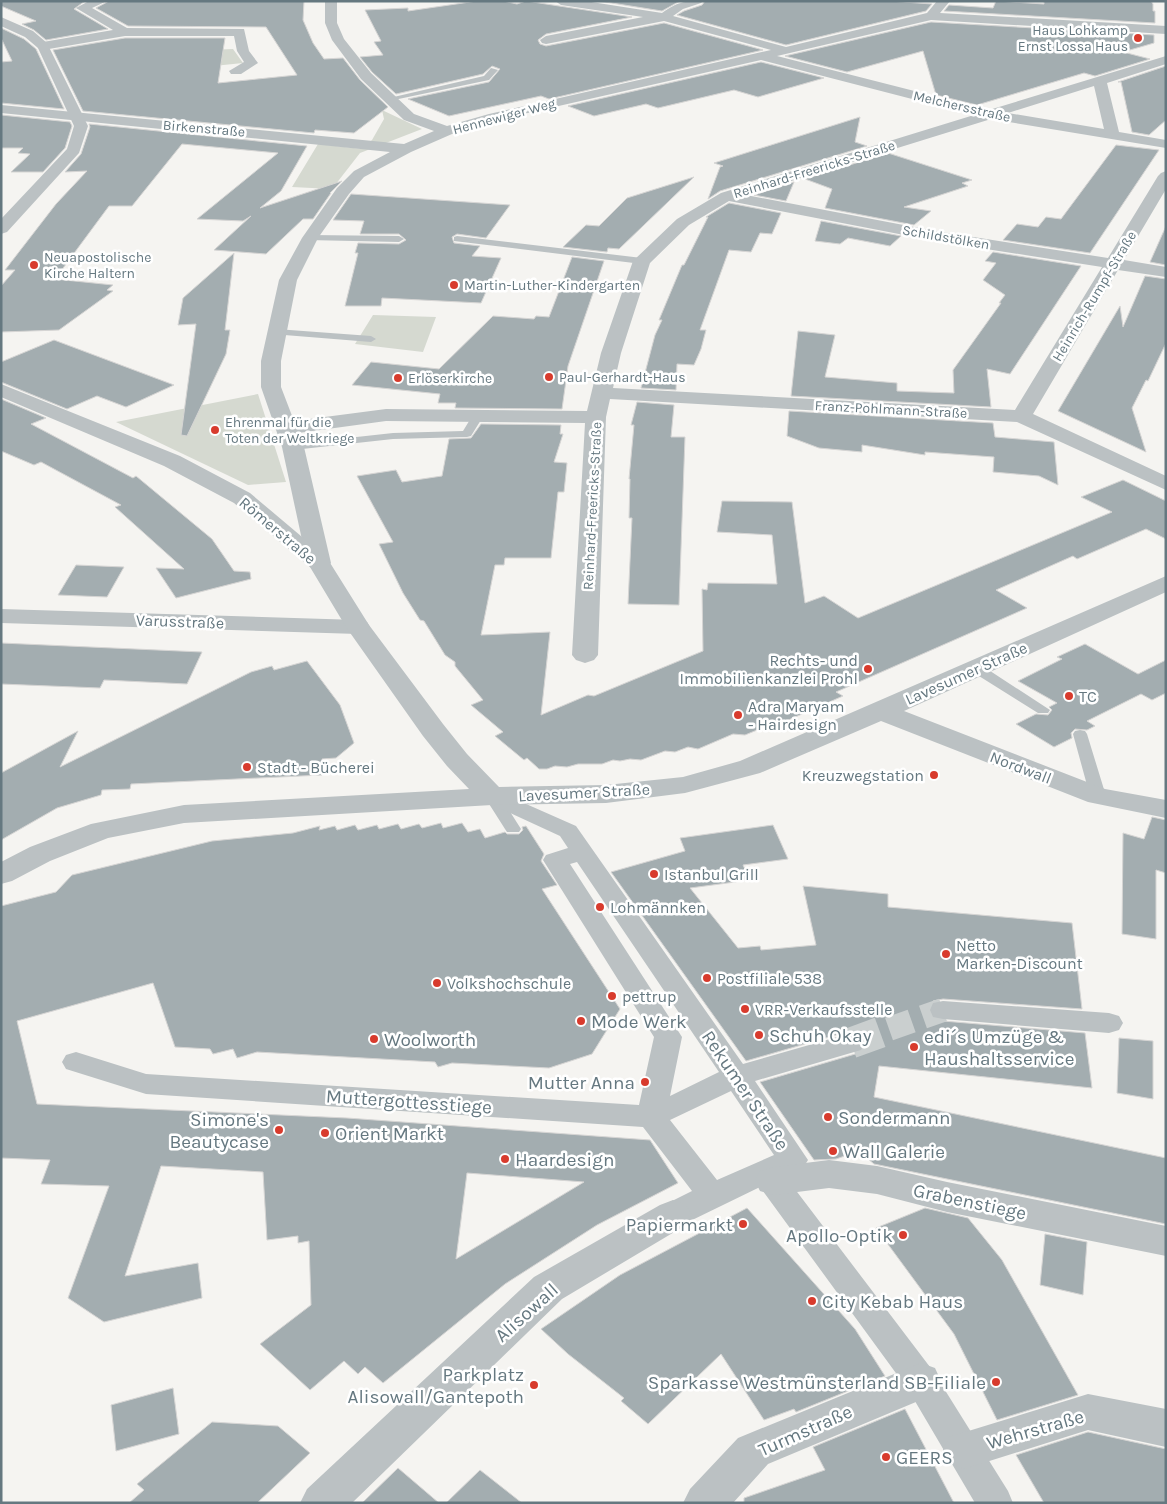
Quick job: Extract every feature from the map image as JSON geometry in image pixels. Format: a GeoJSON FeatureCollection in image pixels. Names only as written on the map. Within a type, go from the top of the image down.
{"type":"FeatureCollection","features":[{"type":"Feature","properties":{"kind":"street"},"geometry":{"type":"LineString","coordinates":[[101,1],[82,8],[125,32]]}},
{"type":"Feature","properties":{"kind":"street"},"geometry":{"type":"LineString","coordinates":[[331,1],[331,23],[338,40],[366,76],[411,118],[447,131]]}},
{"type":"Feature","properties":{"kind":"street"},"geometry":{"type":"LineString","coordinates":[[561,1],[664,18],[723,32],[784,50]]}},
{"type":"Feature","properties":{"kind":"street"},"geometry":{"type":"LineString","coordinates":[[546,40],[664,18],[678,6],[697,1]]}},
{"type":"Feature","properties":{"kind":"street"},"geometry":{"type":"LineString","coordinates":[[931,16],[944,1]]}},
{"type":"Feature","properties":{"kind":"street"},"geometry":{"type":"LineString","coordinates":[[931,16],[1166,30]]}},
{"type":"Feature","properties":{"kind":"street","name":"Hennewiger Weg"},"geometry":{"type":"LineString","coordinates":[[319,563],[289,438],[271,386],[271,361],[288,280],[310,238],[343,191],[359,174],[406,149],[447,131],[489,118],[931,16]]}},
{"type":"Feature","properties":{"kind":"street"},"geometry":{"type":"LineString","coordinates":[[1,21],[29,34],[43,46],[82,126],[74,150],[1,229]]}},
{"type":"Feature","properties":{"kind":"street"},"geometry":{"type":"LineString","coordinates":[[43,46],[125,32],[240,32],[243,51],[252,63],[236,71]]}},
{"type":"Feature","properties":{"kind":"street","name":"Melchersstraße"},"geometry":{"type":"LineString","coordinates":[[761,56],[987,114],[1166,144]]}},
{"type":"Feature","properties":{"kind":"street","name":"Reinhard-Freericks-Straße"},"geometry":{"type":"LineString","coordinates":[[586,655],[596,417],[611,353],[642,261],[683,222],[727,196],[1166,60]]}},
{"type":"Feature","properties":{"kind":"street"},"geometry":{"type":"LineString","coordinates":[[1100,81],[1112,134]]}},
{"type":"Feature","properties":{"kind":"street","name":"Birkenstraße"},"geometry":{"type":"LineString","coordinates":[[1,109],[406,149]]}},
{"type":"Feature","properties":{"kind":"street","name":"Heinrich-Rumpf-Straße"},"geometry":{"type":"LineString","coordinates":[[1021,416],[1166,176]]}},
{"type":"Feature","properties":{"kind":"street","name":"Schildstölken"},"geometry":{"type":"LineString","coordinates":[[727,196],[935,236],[1166,272]]}},
{"type":"Feature","properties":{"kind":"street","name":"Römerstraße"},"geometry":{"type":"LineString","coordinates":[[1,390],[172,461],[242,498],[319,563],[358,627],[433,730],[457,760],[492,796]]}},
{"type":"Feature","properties":{"kind":"street","name":"Franz-Pohlmann-Straße"},"geometry":{"type":"LineString","coordinates":[[601,393],[1021,416],[1166,484]]}},
{"type":"Feature","properties":{"kind":"street"},"geometry":{"type":"LineString","coordinates":[[289,438],[386,415],[596,417]]}},
{"type":"Feature","properties":{"kind":"street","name":"Lavesumer Straße"},"geometry":{"type":"LineString","coordinates":[[1,874],[40,854],[101,830],[184,814],[492,796],[606,794],[685,785],[750,767],[881,711],[1166,583]]}},
{"type":"Feature","properties":{"kind":"street","name":"Varusstraße"},"geometry":{"type":"LineString","coordinates":[[1,616],[358,627]]}},
{"type":"Feature","properties":{"kind":"street","name":"Nordwall"},"geometry":{"type":"LineString","coordinates":[[881,711],[1098,796],[1166,810]]}},
{"type":"Feature","properties":{"kind":"street","name":"Rekumer Straße"},"geometry":{"type":"LineString","coordinates":[[492,796],[568,831],[793,1160],[769,1176]]}},
{"type":"Feature","properties":{"kind":"street"},"geometry":{"type":"LineString","coordinates":[[583,852],[555,860],[668,1037],[651,1117],[712,1195]]}},
{"type":"Feature","properties":{"kind":"street"},"geometry":{"type":"LineString","coordinates":[[943,1010],[1109,1023]]}},
{"type":"Feature","properties":{"kind":"street","name":"Muttergottesstiege"},"geometry":{"type":"LineString","coordinates":[[76,1062],[146,1084],[651,1117],[737,1076],[851,1043]]}},
{"type":"Feature","properties":{"kind":"street","name":"Grabenstiege"},"geometry":{"type":"LineString","coordinates":[[769,1176],[829,1174],[878,1180],[948,1197],[1166,1241]]}},
{"type":"Feature","properties":{"kind":"street"},"geometry":{"type":"LineString","coordinates":[[769,1176],[921,1381],[995,1503]]}},
{"type":"Feature","properties":{"kind":"street","name":"Alisowall"},"geometry":{"type":"LineString","coordinates":[[322,1503],[548,1288],[673,1215],[712,1195],[769,1176]]}},
{"type":"Feature","properties":{"kind":"street","name":"Turmstraße"},"geometry":{"type":"LineString","coordinates":[[705,1503],[753,1451],[921,1381]]}},
{"type":"Feature","properties":{"kind":"street","name":"Wehrstraße"},"geometry":{"type":"LineString","coordinates":[[964,1450],[1088,1412],[1166,1428]]}},
{"type":"Feature","properties":{"kind":"lane"},"geometry":{"type":"LineString","coordinates":[[389,99],[486,78],[494,70]]}},
{"type":"Feature","properties":{"kind":"lane"},"geometry":{"type":"LineString","coordinates":[[310,238],[399,239]]}},
{"type":"Feature","properties":{"kind":"lane"},"geometry":{"type":"LineString","coordinates":[[457,239],[642,261]]}},
{"type":"Feature","properties":{"kind":"lane"},"geometry":{"type":"LineString","coordinates":[[276,332],[371,338]]}},
{"type":"Feature","properties":{"kind":"lane"},"geometry":{"type":"LineString","coordinates":[[976,668],[1043,710]]}},
{"type":"Feature","properties":{"kind":"lane"},"geometry":{"type":"LineString","coordinates":[[1080,734],[1098,796]]}},
{"type":"Feature","properties":{"kind":"lane"},"geometry":{"type":"LineString","coordinates":[[492,796],[514,830]]}},
{"type":"Feature","properties":{"kind":"shaded area"},"geometry":{"type":"Polygon","coordinates":[[[233,49],[243,63],[174,70],[158,52],[233,49]]]}},
{"type":"Feature","properties":{"kind":"shaded area"},"geometry":{"type":"Polygon","coordinates":[[[382,110],[422,129],[360,153],[332,189],[292,187],[318,144],[362,149],[372,140],[384,119],[382,110]]]}},
{"type":"Feature","properties":{"kind":"shaded area"},"geometry":{"type":"Polygon","coordinates":[[[373,315],[436,317],[423,352],[355,344],[373,315]]]}},
{"type":"Feature","properties":{"kind":"shaded area"},"geometry":{"type":"Polygon","coordinates":[[[258,394],[286,482],[248,485],[116,422],[258,394]]]}},
{"type":"Feature","properties":{"kind":"building"},"geometry":{"type":"Polygon","coordinates":[[[1,1],[85,1],[74,9],[108,29],[46,40],[34,30],[22,24],[36,21],[1,6],[1,1]]]}},
{"type":"Feature","properties":{"kind":"building"},"geometry":{"type":"Polygon","coordinates":[[[109,1],[304,1],[303,20],[313,43],[324,59],[343,58],[360,80],[388,107],[354,133],[315,130],[314,133],[83,111],[53,50],[125,38],[225,38],[218,83],[297,75],[266,27],[128,26],[96,8],[109,1]]]}},
{"type":"Feature","properties":{"kind":"building"},"geometry":{"type":"Polygon","coordinates":[[[477,1],[503,1],[517,4],[526,1],[632,17],[546,34],[538,40],[540,44],[546,46],[664,23],[763,50],[549,99],[541,96],[449,116],[408,99],[489,82],[500,69],[492,66],[483,74],[396,94],[372,72],[360,57],[383,55],[374,42],[381,41],[365,10],[408,8],[408,11],[477,1]]]}},
{"type":"Feature","properties":{"kind":"building"},"geometry":{"type":"Polygon","coordinates":[[[599,1],[680,1],[662,11],[599,1]]]}},
{"type":"Feature","properties":{"kind":"building"},"geometry":{"type":"Polygon","coordinates":[[[705,1],[889,1],[932,4],[926,11],[786,45],[677,15],[702,5],[705,1]]]}},
{"type":"Feature","properties":{"kind":"building"},"geometry":{"type":"Polygon","coordinates":[[[996,1],[1044,4],[1044,1],[1151,1],[1153,11],[1155,11],[1155,23],[944,11],[949,5],[993,8],[996,1]]]}},
{"type":"Feature","properties":{"kind":"building"},"geometry":{"type":"Polygon","coordinates":[[[931,22],[1154,35],[1154,43],[1123,52],[1150,59],[1095,76],[1084,73],[977,105],[936,95],[923,51],[847,72],[785,56],[931,22]]]}},
{"type":"Feature","properties":{"kind":"building"},"geometry":{"type":"Polygon","coordinates":[[[1,28],[24,39],[36,49],[64,109],[1,103],[1,62],[12,61],[1,38],[1,28]]]}},
{"type":"Feature","properties":{"kind":"building"},"geometry":{"type":"Polygon","coordinates":[[[761,62],[824,78],[758,97],[734,90],[658,108],[646,104],[594,116],[568,106],[761,62]]]}},
{"type":"Feature","properties":{"kind":"building"},"geometry":{"type":"Polygon","coordinates":[[[1166,66],[1166,120],[1149,135],[1132,132],[1121,82],[1118,82],[1166,66]]]}},
{"type":"Feature","properties":{"kind":"building"},"geometry":{"type":"Polygon","coordinates":[[[1,115],[70,122],[72,126],[65,148],[43,172],[11,172],[30,154],[18,153],[23,148],[1,148],[1,115]]]}},
{"type":"Feature","properties":{"kind":"building"},"geometry":{"type":"Polygon","coordinates":[[[860,117],[855,142],[867,146],[720,191],[708,199],[720,167],[723,166],[714,163],[860,117]]]}},
{"type":"Feature","properties":{"kind":"building"},"geometry":{"type":"Polygon","coordinates":[[[89,124],[307,146],[281,191],[260,208],[342,181],[330,193],[313,219],[303,219],[266,254],[214,250],[251,216],[243,221],[197,219],[278,153],[182,144],[132,206],[109,206],[55,279],[113,285],[107,290],[113,291],[59,330],[1,332],[1,286],[15,270],[5,270],[56,204],[87,171],[65,172],[81,154],[90,127],[89,124]]]}},
{"type":"Feature","properties":{"kind":"building"},"geometry":{"type":"Polygon","coordinates":[[[1116,145],[1159,150],[1090,253],[1003,240],[1017,224],[1038,227],[1046,217],[1061,219],[1116,145]]]}},
{"type":"Feature","properties":{"kind":"building"},"geometry":{"type":"Polygon","coordinates":[[[888,153],[972,180],[962,183],[968,186],[904,207],[931,211],[914,225],[825,208],[832,189],[805,179],[888,153]]]}},
{"type":"Feature","properties":{"kind":"building"},"geometry":{"type":"Polygon","coordinates":[[[694,177],[619,249],[608,248],[607,252],[563,247],[586,225],[599,226],[627,198],[694,177]]]}},
{"type":"Feature","properties":{"kind":"building"},"geometry":{"type":"Polygon","coordinates":[[[794,182],[786,201],[754,195],[794,182]]]}},
{"type":"Feature","properties":{"kind":"building"},"geometry":{"type":"Polygon","coordinates":[[[351,194],[510,205],[486,238],[457,234],[452,237],[454,243],[480,246],[472,256],[501,258],[481,303],[382,298],[381,306],[345,306],[358,253],[355,253],[358,243],[399,244],[406,240],[399,234],[360,234],[364,221],[333,220],[351,194]]]}},
{"type":"Feature","properties":{"kind":"building"},"geometry":{"type":"Polygon","coordinates":[[[729,203],[781,213],[772,234],[760,233],[751,252],[729,250],[700,330],[706,330],[701,349],[694,365],[677,364],[676,390],[641,388],[655,335],[662,320],[659,320],[682,265],[684,265],[708,217],[706,217],[729,203]]]}},
{"type":"Feature","properties":{"kind":"building"},"geometry":{"type":"Polygon","coordinates":[[[821,221],[901,236],[890,246],[848,238],[840,244],[815,241],[821,221]]]}},
{"type":"Feature","properties":{"kind":"building"},"geometry":{"type":"Polygon","coordinates":[[[1166,226],[1166,265],[1150,262],[1166,226]]]}},
{"type":"Feature","properties":{"kind":"building"},"geometry":{"type":"Polygon","coordinates":[[[993,252],[1081,266],[1010,374],[987,369],[991,407],[791,396],[798,331],[835,335],[825,377],[897,383],[897,391],[954,393],[953,370],[1005,295],[983,280],[996,263],[985,261],[993,252]]]}},
{"type":"Feature","properties":{"kind":"building"},"geometry":{"type":"Polygon","coordinates":[[[234,253],[225,330],[230,330],[226,354],[187,436],[181,435],[196,324],[178,325],[183,298],[234,253]]]}},
{"type":"Feature","properties":{"kind":"building"},"geometry":{"type":"Polygon","coordinates":[[[572,257],[604,261],[568,366],[562,409],[455,408],[456,403],[438,403],[440,394],[352,385],[371,362],[439,369],[493,316],[534,319],[536,316],[549,317],[572,257]]]}},
{"type":"Feature","properties":{"kind":"building"},"geometry":{"type":"Polygon","coordinates":[[[1145,276],[1166,279],[1166,343],[1148,381],[1146,380],[1132,408],[1146,452],[1058,411],[1120,306],[1123,327],[1145,276]]]}},
{"type":"Feature","properties":{"kind":"building"},"geometry":{"type":"Polygon","coordinates":[[[54,340],[174,385],[126,407],[97,396],[67,409],[1,382],[1,362],[54,340]]]}},
{"type":"Feature","properties":{"kind":"building"},"geometry":{"type":"Polygon","coordinates":[[[1,399],[46,418],[31,424],[133,478],[136,476],[212,539],[234,571],[250,572],[251,579],[176,598],[156,568],[184,569],[115,507],[121,505],[41,462],[34,465],[1,451],[1,399]]]}},
{"type":"Feature","properties":{"kind":"building"},"geometry":{"type":"Polygon","coordinates":[[[637,402],[674,405],[671,437],[685,437],[679,605],[628,604],[632,518],[629,518],[629,479],[634,425],[631,425],[637,402]]]}},
{"type":"Feature","properties":{"kind":"building"},"geometry":{"type":"Polygon","coordinates":[[[789,411],[993,423],[995,437],[1054,442],[1058,485],[1039,476],[993,472],[994,457],[925,452],[925,455],[862,445],[862,452],[819,448],[787,436],[789,411]]]}},
{"type":"Feature","properties":{"kind":"building"},"geometry":{"type":"Polygon","coordinates":[[[481,424],[561,425],[560,434],[563,434],[554,462],[567,463],[564,492],[558,492],[551,558],[505,558],[504,565],[495,565],[481,635],[550,632],[541,715],[588,695],[594,696],[703,651],[702,589],[707,590],[708,583],[777,584],[772,535],[717,532],[722,501],[792,502],[805,603],[824,596],[858,618],[1112,512],[1081,497],[1123,480],[1166,501],[1166,539],[1146,529],[1077,559],[1073,556],[996,590],[1027,608],[836,692],[843,696],[777,725],[774,723],[745,735],[733,734],[698,749],[688,747],[675,752],[665,751],[641,760],[613,760],[602,764],[578,764],[567,767],[555,766],[539,769],[527,758],[524,760],[495,736],[503,732],[471,705],[483,700],[455,666],[455,662],[445,655],[424,621],[420,620],[403,593],[379,544],[393,542],[357,476],[396,470],[402,482],[442,476],[449,439],[471,438],[481,424]]]}},
{"type":"Feature","properties":{"kind":"building"},"geometry":{"type":"Polygon","coordinates":[[[76,565],[124,567],[107,597],[58,595],[76,565]]]}},
{"type":"Feature","properties":{"kind":"building"},"geometry":{"type":"Polygon","coordinates":[[[1,643],[202,652],[187,684],[104,680],[100,688],[1,684],[1,643]]]}},
{"type":"Feature","properties":{"kind":"building"},"geometry":{"type":"Polygon","coordinates":[[[1085,644],[1138,674],[1166,660],[1166,693],[1152,700],[1141,694],[1087,721],[1095,726],[1087,730],[1075,729],[1071,733],[1072,738],[1054,747],[1016,724],[1036,714],[1048,715],[1052,710],[1049,707],[1057,703],[1018,681],[1062,659],[1057,657],[1085,644]]]}},
{"type":"Feature","properties":{"kind":"building"},"geometry":{"type":"Polygon","coordinates":[[[307,661],[340,705],[354,743],[336,758],[322,759],[322,775],[131,784],[130,789],[102,790],[101,795],[57,808],[1,840],[1,773],[78,731],[60,767],[251,672],[272,666],[274,670],[307,661]]]}},
{"type":"Feature","properties":{"kind":"building"},"geometry":{"type":"Polygon","coordinates":[[[1152,817],[1166,820],[1166,873],[1156,870],[1156,939],[1122,934],[1123,833],[1144,839],[1152,817]]]}},
{"type":"Feature","properties":{"kind":"building"},"geometry":{"type":"Polygon","coordinates":[[[441,823],[443,828],[462,823],[468,832],[480,829],[485,838],[505,832],[507,834],[519,834],[523,830],[522,827],[526,826],[544,854],[541,861],[557,885],[542,889],[620,1009],[592,1054],[549,1068],[452,1063],[438,1067],[435,1062],[257,1052],[237,1058],[233,1049],[213,1054],[210,1049],[175,1047],[153,983],[17,1021],[37,1104],[347,1118],[650,1140],[678,1183],[597,1225],[505,1284],[383,1383],[365,1367],[358,1374],[344,1361],[310,1390],[260,1344],[311,1305],[309,1241],[298,1243],[298,1236],[267,1240],[263,1172],[161,1166],[125,1276],[198,1263],[202,1298],[104,1322],[68,1298],[109,1186],[41,1184],[50,1160],[1,1158],[1,906],[56,892],[72,875],[212,841],[293,833],[320,826],[319,830],[335,826],[337,830],[355,825],[358,830],[377,825],[379,829],[398,824],[401,829],[419,824],[422,828],[441,823]],[[467,1173],[456,1259],[584,1182],[467,1173]]]}},
{"type":"Feature","properties":{"kind":"building"},"geometry":{"type":"Polygon","coordinates":[[[773,825],[788,859],[743,865],[750,880],[690,888],[738,948],[760,946],[761,950],[816,945],[803,886],[888,894],[888,907],[1072,923],[1082,1009],[943,999],[933,1001],[928,1011],[933,1019],[943,1021],[1085,1033],[1092,1088],[879,1066],[874,1097],[1166,1158],[1166,1224],[874,1164],[859,1151],[836,1159],[814,1160],[760,1082],[862,1052],[867,1044],[863,1035],[850,1031],[746,1061],[611,872],[685,851],[680,838],[773,825]]]}},
{"type":"Feature","properties":{"kind":"building"},"geometry":{"type":"Polygon","coordinates":[[[1119,1038],[1153,1041],[1153,1099],[1117,1093],[1119,1038]]]}},
{"type":"Feature","properties":{"kind":"building"},"geometry":{"type":"Polygon","coordinates":[[[747,1208],[855,1329],[885,1376],[796,1412],[794,1409],[764,1420],[721,1354],[648,1424],[621,1401],[624,1398],[568,1354],[541,1329],[620,1275],[747,1208]]]}},
{"type":"Feature","properties":{"kind":"building"},"geometry":{"type":"Polygon","coordinates":[[[925,1208],[968,1218],[1002,1260],[1078,1395],[997,1420],[954,1334],[876,1228],[925,1208]]]}},
{"type":"Feature","properties":{"kind":"building"},"geometry":{"type":"Polygon","coordinates":[[[1045,1234],[1087,1242],[1083,1295],[1040,1285],[1045,1234]]]}},
{"type":"Feature","properties":{"kind":"building"},"geometry":{"type":"Polygon","coordinates":[[[173,1388],[179,1434],[116,1451],[111,1405],[173,1388]]]}},
{"type":"Feature","properties":{"kind":"building"},"geometry":{"type":"Polygon","coordinates":[[[905,1409],[954,1503],[744,1503],[744,1498],[825,1470],[813,1447],[905,1409]]]}},
{"type":"Feature","properties":{"kind":"building"},"geometry":{"type":"Polygon","coordinates":[[[212,1422],[278,1426],[310,1453],[257,1503],[129,1503],[144,1490],[137,1484],[212,1422]]]}},
{"type":"Feature","properties":{"kind":"building"},"geometry":{"type":"Polygon","coordinates":[[[1088,1432],[1166,1449],[1166,1503],[1044,1503],[1016,1455],[1088,1432]]]}},
{"type":"Feature","properties":{"kind":"building"},"geometry":{"type":"Polygon","coordinates":[[[398,1468],[439,1503],[362,1503],[398,1468]]]}},
{"type":"Feature","properties":{"kind":"building"},"geometry":{"type":"Polygon","coordinates":[[[480,1470],[522,1503],[446,1503],[480,1470]]]}},
{"type":"Feature","properties":{"kind":"tunnel"},"geometry":{"type":"LineString","coordinates":[[889,1029],[943,1010]]}},
{"type":"Feature","properties":{"kind":"tunnel"},"geometry":{"type":"LineString","coordinates":[[851,1043],[892,1028]]}},
{"type":"Feature","properties":{"kind":"place","name":"Haus Lohkamp Ernst Lossa Haus"},"geometry":{"type":"Point","coordinates":[1138,38]}},
{"type":"Feature","properties":{"kind":"place","name":"Neuapostolische Kirche Haltern"},"geometry":{"type":"Point","coordinates":[34,265]}},
{"type":"Feature","properties":{"kind":"place","name":"Martin-Luther-Kindergarten"},"geometry":{"type":"Point","coordinates":[454,285]}},
{"type":"Feature","properties":{"kind":"place","name":"Paul-Gerhardt-Haus"},"geometry":{"type":"Point","coordinates":[549,377]}},
{"type":"Feature","properties":{"kind":"place","name":"Erlöserkirche"},"geometry":{"type":"Point","coordinates":[398,378]}},
{"type":"Feature","properties":{"kind":"place","name":"Ehrenmal für die Toten der Weltkriege"},"geometry":{"type":"Point","coordinates":[215,430]}},
{"type":"Feature","properties":{"kind":"place","name":"Rechts- und Immobilienkanzlei Prohl"},"geometry":{"type":"Point","coordinates":[868,669]}},
{"type":"Feature","properties":{"kind":"place","name":"TC"},"geometry":{"type":"Point","coordinates":[1069,696]}},
{"type":"Feature","properties":{"kind":"place","name":"Adra Maryam - Hairdesign"},"geometry":{"type":"Point","coordinates":[738,715]}},
{"type":"Feature","properties":{"kind":"place","name":"Stadt - Bücherei"},"geometry":{"type":"Point","coordinates":[247,767]}},
{"type":"Feature","properties":{"kind":"place","name":"Kreuzwegstation"},"geometry":{"type":"Point","coordinates":[934,775]}},
{"type":"Feature","properties":{"kind":"place","name":"Istanbul Grill"},"geometry":{"type":"Point","coordinates":[654,874]}},
{"type":"Feature","properties":{"kind":"place","name":"Lohmännken"},"geometry":{"type":"Point","coordinates":[600,907]}},
{"type":"Feature","properties":{"kind":"place","name":"Netto Marken-Discount"},"geometry":{"type":"Point","coordinates":[946,954]}},
{"type":"Feature","properties":{"kind":"place","name":"Postfiliale 538"},"geometry":{"type":"Point","coordinates":[707,978]}},
{"type":"Feature","properties":{"kind":"place","name":"Volkshochschule"},"geometry":{"type":"Point","coordinates":[437,983]}},
{"type":"Feature","properties":{"kind":"place","name":"pettrup"},"geometry":{"type":"Point","coordinates":[612,996]}},
{"type":"Feature","properties":{"kind":"place","name":"VRR-Verkaufsstelle"},"geometry":{"type":"Point","coordinates":[745,1009]}},
{"type":"Feature","properties":{"kind":"place","name":"Mode Werk"},"geometry":{"type":"Point","coordinates":[581,1021]}},
{"type":"Feature","properties":{"kind":"place","name":"Schuh Okay"},"geometry":{"type":"Point","coordinates":[759,1035]}},
{"type":"Feature","properties":{"kind":"place","name":"Woolworth"},"geometry":{"type":"Point","coordinates":[374,1039]}},
{"type":"Feature","properties":{"kind":"place","name":"edi´s Umzüge & Haushaltsservice"},"geometry":{"type":"Point","coordinates":[914,1047]}},
{"type":"Feature","properties":{"kind":"place","name":"Mutter Anna"},"geometry":{"type":"Point","coordinates":[645,1082]}},
{"type":"Feature","properties":{"kind":"place","name":"Sondermann"},"geometry":{"type":"Point","coordinates":[828,1117]}},
{"type":"Feature","properties":{"kind":"place","name":"Simone's Beautycase"},"geometry":{"type":"Point","coordinates":[279,1130]}},
{"type":"Feature","properties":{"kind":"place","name":"Orient Markt"},"geometry":{"type":"Point","coordinates":[325,1133]}},
{"type":"Feature","properties":{"kind":"place","name":"Wall Galerie"},"geometry":{"type":"Point","coordinates":[833,1151]}},
{"type":"Feature","properties":{"kind":"place","name":"Haardesign"},"geometry":{"type":"Point","coordinates":[505,1159]}},
{"type":"Feature","properties":{"kind":"place","name":"Papiermarkt"},"geometry":{"type":"Point","coordinates":[743,1224]}},
{"type":"Feature","properties":{"kind":"place","name":"Apollo-Optik"},"geometry":{"type":"Point","coordinates":[903,1235]}},
{"type":"Feature","properties":{"kind":"place","name":"City Kebab Haus"},"geometry":{"type":"Point","coordinates":[812,1301]}},
{"type":"Feature","properties":{"kind":"place","name":"Sparkasse Westmünsterland SB-Filiale"},"geometry":{"type":"Point","coordinates":[996,1382]}},
{"type":"Feature","properties":{"kind":"place","name":"Parkplatz Alisowall/Gantepoth"},"geometry":{"type":"Point","coordinates":[534,1385]}},
{"type":"Feature","properties":{"kind":"place","name":"GEERS"},"geometry":{"type":"Point","coordinates":[886,1457]}}]}
